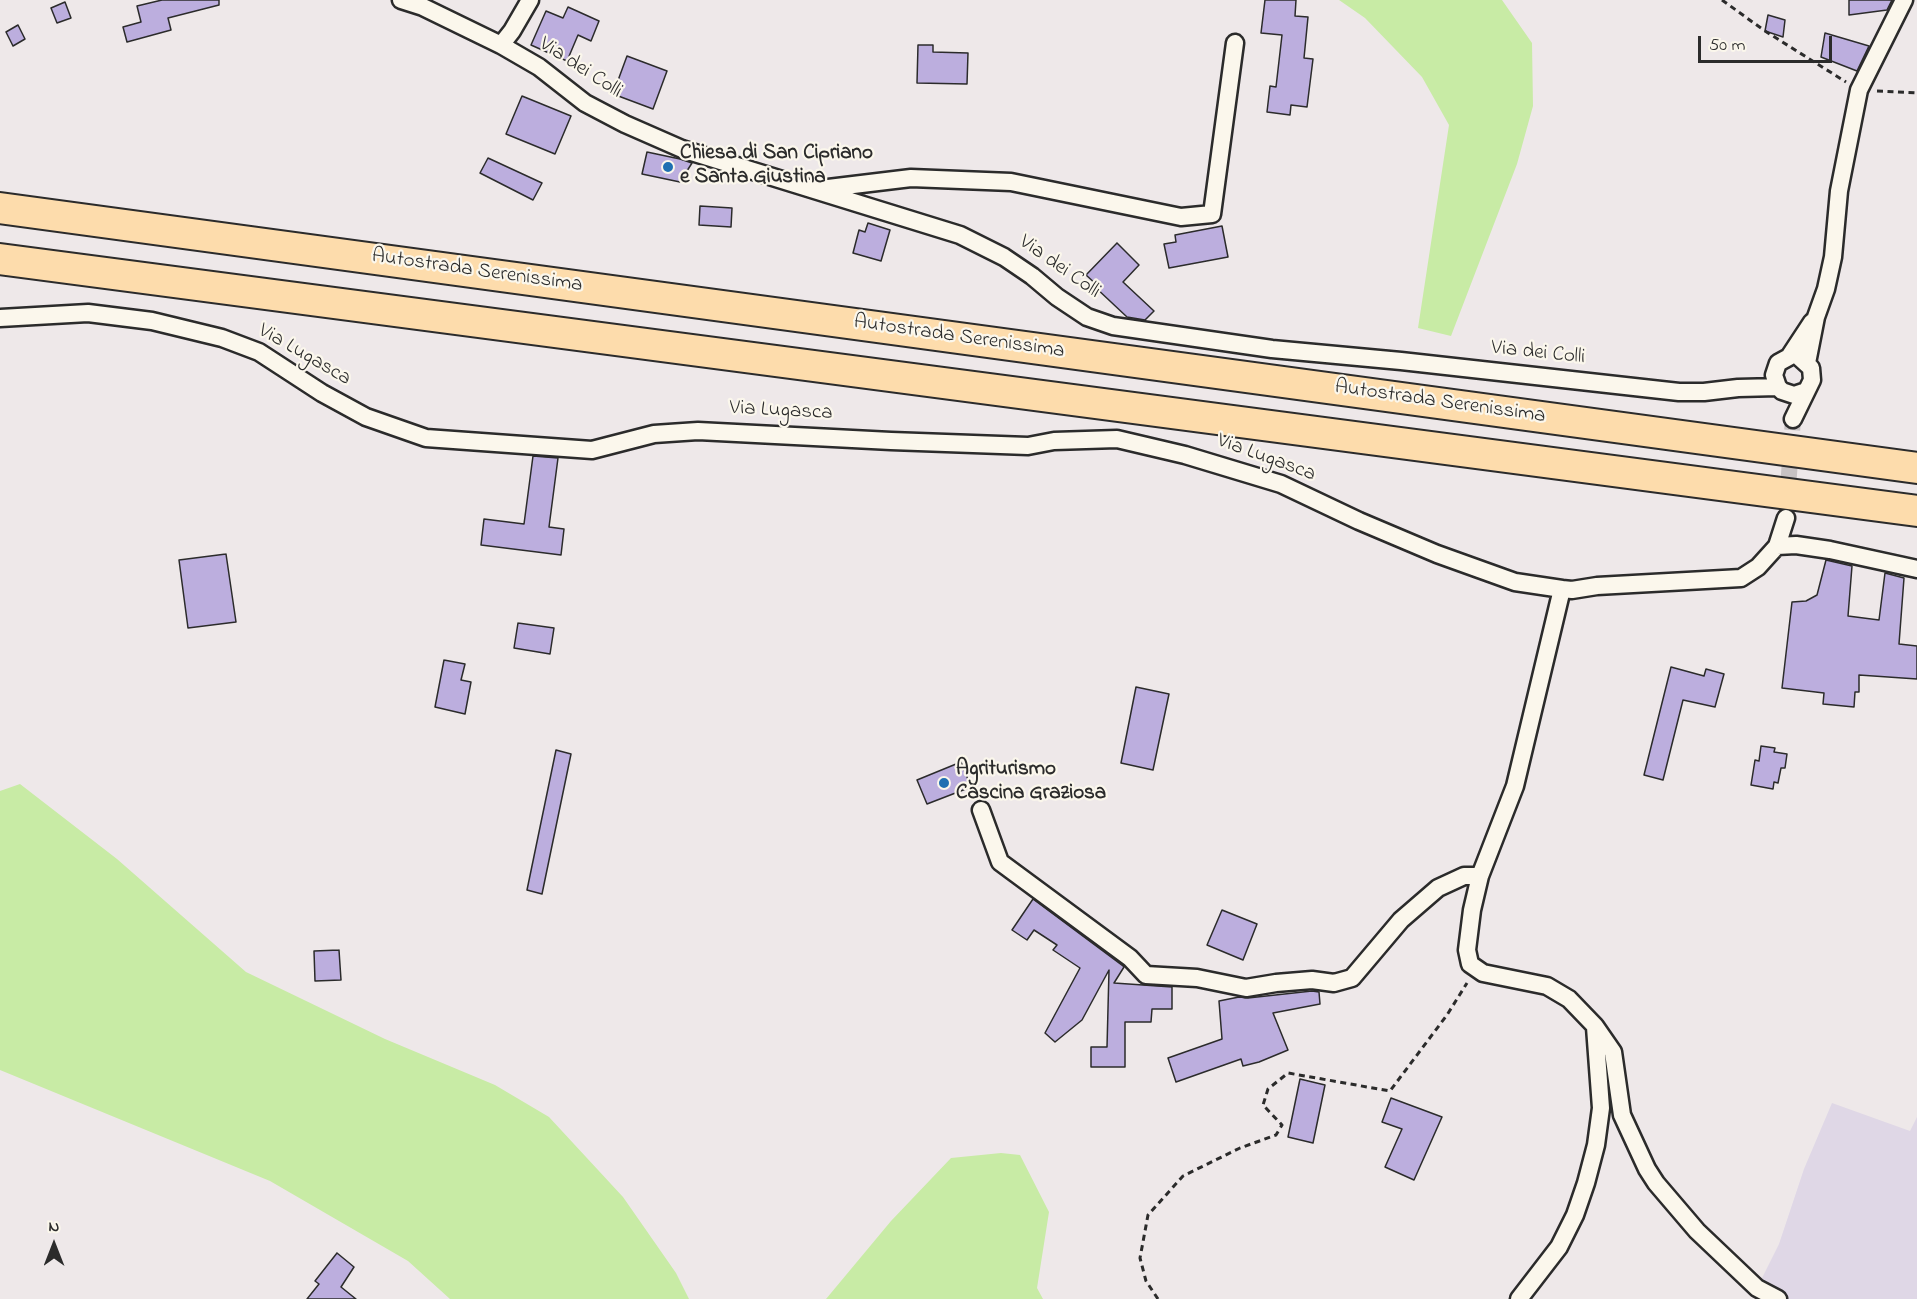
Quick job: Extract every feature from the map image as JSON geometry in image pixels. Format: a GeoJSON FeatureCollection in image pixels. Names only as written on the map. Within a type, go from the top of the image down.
{"type":"FeatureCollection","features":[{"type":"Feature","properties":{"kind":"highway","name":"Autostrada Serenissima"},"geometry":{"type":"LineString","coordinates":[[0,208],[1917,468]]}},
{"type":"Feature","properties":{"kind":"highway","name":"Autostrada Serenissima"},"geometry":{"type":"LineString","coordinates":[[0,259],[1917,511]]}},
{"type":"Feature","properties":{"kind":"street","name":"Via dei Colli"},"geometry":{"type":"LineString","coordinates":[[401,0],[425,3],[538,67],[585,104],[682,149],[960,234],[1004,256],[1087,317],[1113,326],[1272,349],[1679,392],[1738,388],[1783,391]]}},
{"type":"Feature","properties":{"kind":"street"},"geometry":{"type":"LineString","coordinates":[[501,45],[530,0]]}},
{"type":"Feature","properties":{"kind":"street"},"geometry":{"type":"LineString","coordinates":[[1807,363],[1816,317],[1826,289],[1833,256],[1839,191],[1859,90],[1904,0]]}},
{"type":"Feature","properties":{"kind":"street"},"geometry":{"type":"LineString","coordinates":[[813,190],[911,178],[1011,182],[1181,217],[1212,214],[1235,43]]}},
{"type":"Feature","properties":{"kind":"street","name":"Via Lugasca"},"geometry":{"type":"LineString","coordinates":[[0,318],[88,313],[152,321],[222,338],[259,352],[322,393],[366,417],[426,438],[592,450],[654,434],[698,431],[1028,446],[1054,441],[1117,439],[1185,455],[1281,484],[1359,521],[1437,554],[1515,582],[1562,589],[1741,578],[1758,567],[1777,546]]}},
{"type":"Feature","properties":{"kind":"street"},"geometry":{"type":"LineString","coordinates":[[1789,357],[1796,357],[1807,363],[1811,368],[1812,380],[1793,419],[1783,391],[1774,375],[1775,369],[1778,363],[1789,357],[1816,317]]}},
{"type":"Feature","properties":{"kind":"street"},"geometry":{"type":"LineString","coordinates":[[1738,388],[1775,369]]}},
{"type":"Feature","properties":{"kind":"street"},"geometry":{"type":"LineString","coordinates":[[1783,391],[1800,394],[1806,391]]}},
{"type":"Feature","properties":{"kind":"street"},"geometry":{"type":"LineString","coordinates":[[1786,518],[1777,546],[1796,545],[1830,550],[1917,569]]}},
{"type":"Feature","properties":{"kind":"street"},"geometry":{"type":"LineString","coordinates":[[1562,589],[1515,786],[1480,876],[1472,910],[1467,950],[1470,964],[1483,973],[1547,986],[1569,999],[1595,1026],[1612,1052],[1622,1115],[1656,1183],[1697,1231],[1757,1287],[1778,1299]]}},
{"type":"Feature","properties":{"kind":"street"},"geometry":{"type":"LineString","coordinates":[[981,810],[1000,862],[1130,958],[1146,975],[1197,978],[1246,988],[1312,980],[1334,983],[1352,978],[1401,920],[1438,888],[1464,876],[1480,876]]}},
{"type":"Feature","properties":{"kind":"street"},"geometry":{"type":"LineString","coordinates":[[1519,1299],[1559,1247],[1575,1215],[1586,1183],[1596,1145],[1601,1108],[1595,1026]]}},
{"type":"Feature","properties":{"kind":"path"},"geometry":{"type":"LineString","coordinates":[[1722,0],[1791,48],[1859,90],[1917,93]]}},
{"type":"Feature","properties":{"kind":"path"},"geometry":{"type":"LineString","coordinates":[[1158,1299],[1146,1281],[1140,1258],[1148,1215],[1184,1176],[1240,1148],[1276,1135],[1282,1125],[1263,1105],[1268,1089],[1288,1072],[1390,1091],[1447,1015],[1476,968]]}},
{"type":"Feature","properties":{"kind":"shaded area"},"geometry":{"type":"Polygon","coordinates":[[[1832,1103],[1910,1131],[1917,1117],[1917,1299],[1778,1299],[1757,1288],[1779,1244],[1804,1169],[1832,1103]]]}},
{"type":"Feature","properties":{"kind":"green space"},"geometry":{"type":"Polygon","coordinates":[[[1339,0],[1502,0],[1532,43],[1533,106],[1517,164],[1451,336],[1418,328],[1449,125],[1422,77],[1365,18],[1339,0]]]}},
{"type":"Feature","properties":{"kind":"green space"},"geometry":{"type":"Polygon","coordinates":[[[20,784],[117,859],[246,972],[385,1039],[495,1085],[549,1117],[623,1197],[676,1273],[689,1299],[450,1299],[408,1261],[270,1181],[0,1070],[0,791],[20,784]]]}},
{"type":"Feature","properties":{"kind":"green space"},"geometry":{"type":"Polygon","coordinates":[[[1001,1153],[1020,1155],[1049,1212],[1037,1288],[1043,1299],[826,1299],[891,1221],[951,1158],[1001,1153]]]}},
{"type":"Feature","properties":{"kind":"building"},"geometry":{"type":"Polygon","coordinates":[[[162,0],[219,0],[219,5],[168,18],[171,30],[127,42],[123,27],[141,22],[137,6],[162,0]]]}},
{"type":"Feature","properties":{"kind":"building"},"geometry":{"type":"Polygon","coordinates":[[[1265,0],[1296,0],[1295,16],[1308,17],[1304,58],[1313,59],[1307,107],[1291,105],[1290,115],[1267,112],[1270,86],[1276,87],[1282,35],[1261,33],[1265,0]]]}},
{"type":"Feature","properties":{"kind":"building"},"geometry":{"type":"Polygon","coordinates":[[[1849,0],[1892,0],[1887,10],[1849,15],[1849,0]]]}},
{"type":"Feature","properties":{"kind":"building"},"geometry":{"type":"Polygon","coordinates":[[[65,2],[71,18],[57,23],[51,8],[65,2]]]}},
{"type":"Feature","properties":{"kind":"building"},"geometry":{"type":"Polygon","coordinates":[[[568,7],[599,21],[591,41],[578,35],[567,61],[531,45],[546,11],[563,18],[568,7]]]}},
{"type":"Feature","properties":{"kind":"building"},"geometry":{"type":"Polygon","coordinates":[[[1768,15],[1785,20],[1783,37],[1765,31],[1768,15]]]}},
{"type":"Feature","properties":{"kind":"building"},"geometry":{"type":"Polygon","coordinates":[[[18,25],[25,39],[13,46],[6,32],[18,25]]]}},
{"type":"Feature","properties":{"kind":"building"},"geometry":{"type":"Polygon","coordinates":[[[1825,33],[1869,46],[1857,71],[1821,57],[1825,33]]]}},
{"type":"Feature","properties":{"kind":"building"},"geometry":{"type":"Polygon","coordinates":[[[918,45],[933,45],[933,52],[968,53],[967,84],[917,83],[918,45]]]}},
{"type":"Feature","properties":{"kind":"building"},"geometry":{"type":"Polygon","coordinates":[[[627,56],[667,71],[653,109],[613,94],[627,56]]]}},
{"type":"Feature","properties":{"kind":"building"},"geometry":{"type":"Polygon","coordinates":[[[522,96],[571,116],[555,154],[506,134],[522,96]]]}},
{"type":"Feature","properties":{"kind":"building","name":"Chiesa di San Cipriano e Santa Giustina"},"geometry":{"type":"Polygon","coordinates":[[[647,152],[692,163],[680,182],[642,174],[647,152]]]}},
{"type":"Feature","properties":{"kind":"building"},"geometry":{"type":"Polygon","coordinates":[[[488,158],[542,183],[533,200],[480,173],[488,158]]]}},
{"type":"Feature","properties":{"kind":"building"},"geometry":{"type":"Polygon","coordinates":[[[700,206],[732,208],[731,227],[699,225],[700,206]]]}},
{"type":"Feature","properties":{"kind":"building"},"geometry":{"type":"Polygon","coordinates":[[[868,223],[890,230],[881,261],[853,253],[859,230],[865,232],[868,223]]]}},
{"type":"Feature","properties":{"kind":"building"},"geometry":{"type":"Polygon","coordinates":[[[1222,226],[1228,257],[1169,268],[1164,244],[1176,242],[1175,235],[1222,226]]]}},
{"type":"Feature","properties":{"kind":"building"},"geometry":{"type":"Polygon","coordinates":[[[1117,243],[1139,265],[1123,282],[1154,311],[1145,320],[1127,317],[1095,287],[1097,285],[1086,275],[1117,243]]]}},
{"type":"Feature","properties":{"kind":"building"},"geometry":{"type":"Polygon","coordinates":[[[533,456],[558,458],[549,527],[564,529],[561,555],[481,545],[484,519],[524,524],[533,456]]]}},
{"type":"Feature","properties":{"kind":"building"},"geometry":{"type":"Polygon","coordinates":[[[226,554],[236,622],[188,628],[179,560],[226,554]]]}},
{"type":"Feature","properties":{"kind":"building"},"geometry":{"type":"Polygon","coordinates":[[[1826,560],[1852,566],[1848,616],[1879,620],[1885,573],[1904,578],[1899,644],[1917,646],[1917,679],[1859,675],[1859,692],[1855,692],[1854,707],[1823,704],[1824,693],[1782,688],[1792,602],[1806,601],[1817,595],[1826,560]]]}},
{"type":"Feature","properties":{"kind":"building"},"geometry":{"type":"Polygon","coordinates":[[[518,623],[554,628],[550,654],[514,648],[518,623]]]}},
{"type":"Feature","properties":{"kind":"building"},"geometry":{"type":"Polygon","coordinates":[[[444,660],[465,664],[461,680],[471,682],[465,714],[435,707],[444,660]]]}},
{"type":"Feature","properties":{"kind":"building"},"geometry":{"type":"Polygon","coordinates":[[[1671,667],[1704,676],[1706,669],[1724,674],[1715,707],[1683,700],[1663,780],[1644,775],[1671,667]]]}},
{"type":"Feature","properties":{"kind":"building"},"geometry":{"type":"Polygon","coordinates":[[[1136,687],[1169,694],[1153,770],[1121,763],[1136,687]]]}},
{"type":"Feature","properties":{"kind":"building"},"geometry":{"type":"Polygon","coordinates":[[[1761,746],[1775,748],[1774,752],[1787,754],[1785,768],[1781,768],[1778,783],[1774,782],[1773,789],[1751,785],[1755,760],[1759,761],[1761,746]]]}},
{"type":"Feature","properties":{"kind":"building"},"geometry":{"type":"Polygon","coordinates":[[[556,750],[571,754],[542,894],[527,890],[556,750]]]}},
{"type":"Feature","properties":{"kind":"building","name":"Agriturismo Cascina Graziosa"},"geometry":{"type":"Polygon","coordinates":[[[961,762],[971,787],[927,804],[917,780],[961,762]]]}},
{"type":"Feature","properties":{"kind":"building"},"geometry":{"type":"Polygon","coordinates":[[[1033,899],[1124,967],[1114,983],[1172,987],[1172,1009],[1152,1009],[1151,1022],[1125,1022],[1125,1067],[1091,1067],[1091,1047],[1107,1047],[1109,970],[1082,1020],[1055,1042],[1045,1033],[1080,968],[1053,950],[1057,945],[1034,930],[1027,940],[1012,930],[1033,899]]]}},
{"type":"Feature","properties":{"kind":"building"},"geometry":{"type":"Polygon","coordinates":[[[1222,910],[1257,924],[1243,960],[1207,945],[1222,910]]]}},
{"type":"Feature","properties":{"kind":"building"},"geometry":{"type":"Polygon","coordinates":[[[339,950],[341,980],[315,981],[314,951],[339,950]]]}},
{"type":"Feature","properties":{"kind":"building"},"geometry":{"type":"Polygon","coordinates":[[[1319,992],[1320,1004],[1273,1013],[1288,1050],[1243,1066],[1241,1059],[1176,1082],[1168,1058],[1222,1039],[1219,1001],[1239,997],[1319,992]]]}},
{"type":"Feature","properties":{"kind":"building"},"geometry":{"type":"Polygon","coordinates":[[[1300,1079],[1325,1085],[1313,1143],[1288,1137],[1300,1079]]]}},
{"type":"Feature","properties":{"kind":"building"},"geometry":{"type":"Polygon","coordinates":[[[1391,1098],[1442,1117],[1414,1180],[1385,1167],[1402,1129],[1382,1122],[1391,1098]]]}},
{"type":"Feature","properties":{"kind":"building"},"geometry":{"type":"Polygon","coordinates":[[[337,1253],[354,1267],[341,1287],[356,1299],[307,1299],[319,1284],[315,1281],[337,1253]]]}},
{"type":"Feature","properties":{"kind":"tunnel"},"geometry":{"type":"LineString","coordinates":[[1787,502],[1793,419]]}},
{"type":"Feature","properties":{"kind":"place","name":"Chiesa di San Cipriano e Santa Giustina"},"geometry":{"type":"Point","coordinates":[668,167]}},
{"type":"Feature","properties":{"kind":"place","name":"Agriturismo Cascina Graziosa"},"geometry":{"type":"Point","coordinates":[944,783]}}]}
